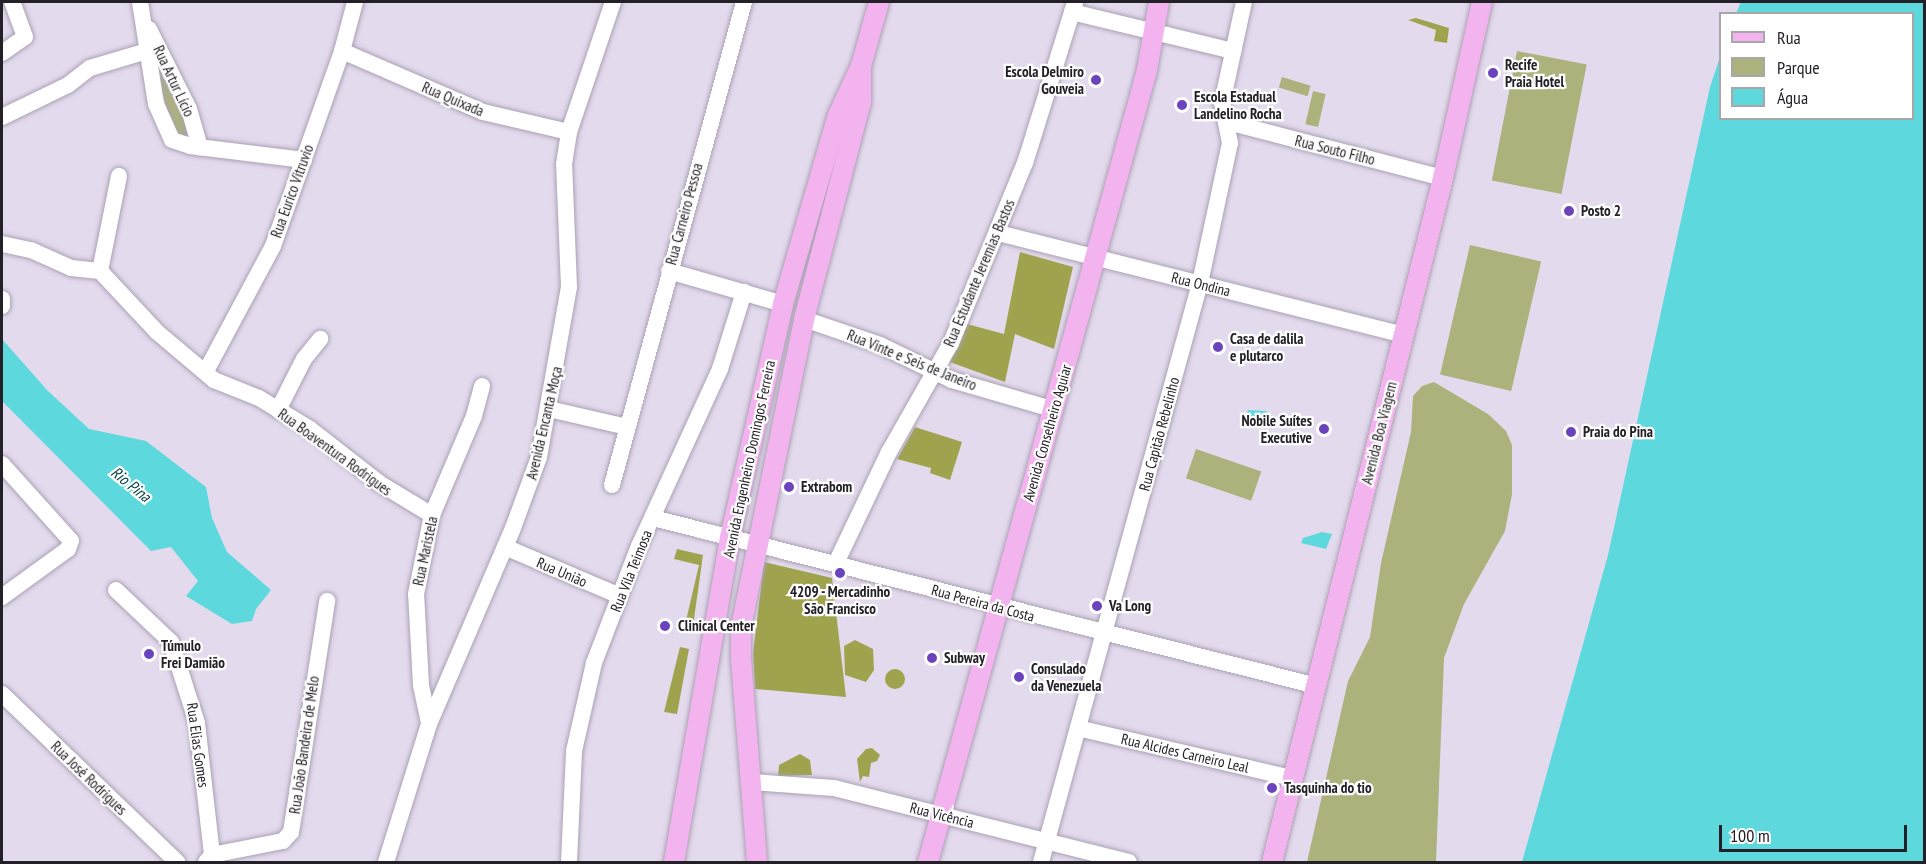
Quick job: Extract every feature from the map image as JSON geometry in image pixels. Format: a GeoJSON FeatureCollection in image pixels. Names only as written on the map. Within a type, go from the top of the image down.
{"type":"FeatureCollection","features":[{"type":"Feature","properties":{"kind":"main road","name":"Avenida Engenheiro Domingos Ferreira"},"geometry":{"type":"LineString","coordinates":[[674,862],[730,538],[783,304],[838,115],[861,66],[879,2]]}},
{"type":"Feature","properties":{"kind":"main road","name":"Avenida Conselheiro Aguiar"},"geometry":{"type":"LineString","coordinates":[[928,862],[1054,410],[1156,31],[1159,2]]}},
{"type":"Feature","properties":{"kind":"main road"},"geometry":{"type":"LineString","coordinates":[[1472,2],[1474,28]]}},
{"type":"Feature","properties":{"kind":"main road","name":"Avenida Boa Viagem"},"geometry":{"type":"LineString","coordinates":[[1272,862],[1313,686],[1443,178],[1474,28],[1482,2]]}},
{"type":"Feature","properties":{"kind":"main road","name":"Avenida Engenheiro Domingos Ferreira"},"geometry":{"type":"LineString","coordinates":[[757,862],[741,660],[741,627],[756,544],[804,319],[861,102],[861,66]]}},
{"type":"Feature","properties":{"kind":"street"},"geometry":{"type":"LineString","coordinates":[[2,53],[22,43],[25,37],[12,2]]}},
{"type":"Feature","properties":{"kind":"street","name":"Rua Eurico Vitruvio"},"geometry":{"type":"LineString","coordinates":[[206,371],[273,246],[342,51],[355,2]]}},
{"type":"Feature","properties":{"kind":"street","name":"Rua Carneiro Pessoa"},"geometry":{"type":"LineString","coordinates":[[612,485],[744,2]]}},
{"type":"Feature","properties":{"kind":"street","name":"Rua Capitão Rebelinho"},"geometry":{"type":"LineString","coordinates":[[1041,862],[1106,634],[1200,284],[1230,142],[1228,122],[1222,103],[1244,2]]}},
{"type":"Feature","properties":{"kind":"street","name":"Avenida Encanta Moça"},"geometry":{"type":"LineString","coordinates":[[387,862],[429,724],[505,547],[539,457],[569,287],[564,182],[569,132],[609,4]]}},
{"type":"Feature","properties":{"kind":"street"},"geometry":{"type":"LineString","coordinates":[[1073,7],[1233,51]]}},
{"type":"Feature","properties":{"kind":"street","name":"Rua Estudante Jeremias Bastos"},"geometry":{"type":"LineString","coordinates":[[836,563],[889,452],[951,343],[998,233],[1025,163],[1073,7]]}},
{"type":"Feature","properties":{"kind":"street","name":"Rua Artur Lício"},"geometry":{"type":"LineString","coordinates":[[141,10],[156,104],[168,136],[178,143],[200,147],[304,160]]}},
{"type":"Feature","properties":{"kind":"street","name":"Rua Artur Lício"},"geometry":{"type":"LineString","coordinates":[[141,10],[189,109],[200,147]]}},
{"type":"Feature","properties":{"kind":"street","name":"Rua Quixada"},"geometry":{"type":"LineString","coordinates":[[342,51],[483,112],[569,132]]}},
{"type":"Feature","properties":{"kind":"street"},"geometry":{"type":"LineString","coordinates":[[2,117],[75,81],[90,68],[148,59],[165,61]]}},
{"type":"Feature","properties":{"kind":"street","name":"Rua Souto Filho"},"geometry":{"type":"LineString","coordinates":[[1228,122],[1443,178]]}},
{"type":"Feature","properties":{"kind":"street"},"geometry":{"type":"LineString","coordinates":[[2,244],[31,250],[71,268],[100,271],[119,177]]}},
{"type":"Feature","properties":{"kind":"street","name":"Rua Ondina"},"geometry":{"type":"LineString","coordinates":[[998,233],[1404,335]]}},
{"type":"Feature","properties":{"kind":"street","name":"Rua Boaventura Rodrigues"},"geometry":{"type":"LineString","coordinates":[[100,271],[164,339],[206,371],[214,380],[278,410],[310,429],[406,502],[432,515]]}},
{"type":"Feature","properties":{"kind":"street"},"geometry":{"type":"LineString","coordinates":[[669,271],[783,304]]}},
{"type":"Feature","properties":{"kind":"street","name":"Rua Vila Teimosa"},"geometry":{"type":"LineString","coordinates":[[569,862],[574,751],[583,700],[620,596],[720,369],[744,292]]}},
{"type":"Feature","properties":{"kind":"street"},"geometry":{"type":"LineString","coordinates":[[2,299],[2,306]]}},
{"type":"Feature","properties":{"kind":"street","name":"Rua Vinte e Seis de Janeiro"},"geometry":{"type":"LineString","coordinates":[[804,319],[880,345],[933,372],[1054,410]]}},
{"type":"Feature","properties":{"kind":"street"},"geometry":{"type":"LineString","coordinates":[[278,410],[304,359],[320,339]]}},
{"type":"Feature","properties":{"kind":"street","name":"Rua Maristela"},"geometry":{"type":"LineString","coordinates":[[429,724],[420,676],[416,594],[432,515],[474,416],[483,386]]}},
{"type":"Feature","properties":{"kind":"street"},"geometry":{"type":"LineString","coordinates":[[549,408],[627,427]]}},
{"type":"Feature","properties":{"kind":"street"},"geometry":{"type":"LineString","coordinates":[[2,464],[66,531],[71,541],[68,549],[2,597]]}},
{"type":"Feature","properties":{"kind":"street","name":"Rua Pereira da Costa"},"geometry":{"type":"LineString","coordinates":[[653,518],[836,563],[997,608],[1313,686]]}},
{"type":"Feature","properties":{"kind":"street","name":"Rua União"},"geometry":{"type":"LineString","coordinates":[[505,547],[620,596]]}},
{"type":"Feature","properties":{"kind":"street","name":"Rua Elias Gomes"},"geometry":{"type":"LineString","coordinates":[[116,590],[171,642],[197,723],[209,859]]}},
{"type":"Feature","properties":{"kind":"street","name":"Rua João Bandeira de Melo"},"geometry":{"type":"LineString","coordinates":[[209,859],[283,841],[291,832],[327,601]]}},
{"type":"Feature","properties":{"kind":"street","name":"Rua José Rodrigues"},"geometry":{"type":"LineString","coordinates":[[2,694],[177,862]]}},
{"type":"Feature","properties":{"kind":"street","name":"Rua Alcides Carneiro Leal"},"geometry":{"type":"LineString","coordinates":[[1078,728],[1292,778]]}},
{"type":"Feature","properties":{"kind":"street","name":"Rua Vicência"},"geometry":{"type":"LineString","coordinates":[[752,782],[834,788],[1129,862]]}},
{"type":"Feature","properties":{"kind":"green space"},"geometry":{"type":"Polygon","coordinates":[[[1416,18],[1449,28],[1447,43],[1434,41],[1436,30],[1408,20],[1416,18]]]}},
{"type":"Feature","properties":{"kind":"green space"},"geometry":{"type":"Polygon","coordinates":[[[1517,51],[1587,65],[1562,194],[1492,181],[1517,51]]]}},
{"type":"Feature","properties":{"kind":"green space"},"geometry":{"type":"Polygon","coordinates":[[[153,53],[179,97],[188,136],[180,136],[172,129],[153,53]]]}},
{"type":"Feature","properties":{"kind":"green space"},"geometry":{"type":"Polygon","coordinates":[[[1282,77],[1311,86],[1307,96],[1279,88],[1282,77]]]}},
{"type":"Feature","properties":{"kind":"green space"},"geometry":{"type":"Polygon","coordinates":[[[1313,91],[1326,94],[1318,127],[1305,124],[1313,91]]]}},
{"type":"Feature","properties":{"kind":"green space"},"geometry":{"type":"Polygon","coordinates":[[[1470,245],[1541,261],[1511,391],[1440,375],[1470,245]]]}},
{"type":"Feature","properties":{"kind":"green space"},"geometry":{"type":"Polygon","coordinates":[[[1020,252],[1073,267],[1054,349],[1015,334],[1005,382],[947,361],[967,324],[1004,334],[1020,252]]]}},
{"type":"Feature","properties":{"kind":"green space"},"geometry":{"type":"Polygon","coordinates":[[[1434,382],[1488,414],[1506,431],[1512,445],[1512,494],[1505,531],[1464,604],[1444,658],[1436,862],[1307,862],[1348,681],[1370,637],[1381,563],[1411,432],[1413,396],[1422,386],[1434,382]]]}},
{"type":"Feature","properties":{"kind":"green space"},"geometry":{"type":"Polygon","coordinates":[[[915,427],[962,442],[950,480],[930,473],[931,468],[897,459],[915,427]]]}},
{"type":"Feature","properties":{"kind":"green space"},"geometry":{"type":"Polygon","coordinates":[[[1196,449],[1261,471],[1251,501],[1186,478],[1196,449]]]}},
{"type":"Feature","properties":{"kind":"green space"},"geometry":{"type":"Polygon","coordinates":[[[677,549],[703,555],[693,626],[685,625],[699,565],[674,559],[677,549]]]}},
{"type":"Feature","properties":{"kind":"green space"},"geometry":{"type":"Polygon","coordinates":[[[764,562],[832,578],[846,697],[755,689],[753,653],[764,562]]]}},
{"type":"Feature","properties":{"kind":"green space"},"geometry":{"type":"Polygon","coordinates":[[[855,640],[873,649],[874,670],[866,682],[845,675],[844,646],[855,640]]]}},
{"type":"Feature","properties":{"kind":"green space"},"geometry":{"type":"Polygon","coordinates":[[[680,647],[689,649],[677,714],[664,712],[680,647]]]}},
{"type":"Feature","properties":{"kind":"green space"},"geometry":{"type":"Polygon","coordinates":[[[891,669],[899,669],[905,675],[905,683],[899,689],[891,689],[885,683],[885,675],[891,669]]]}},
{"type":"Feature","properties":{"kind":"green space"},"geometry":{"type":"Polygon","coordinates":[[[872,748],[880,755],[877,761],[871,763],[869,777],[863,776],[860,782],[857,759],[866,749],[872,748]]]}},
{"type":"Feature","properties":{"kind":"green space"},"geometry":{"type":"Polygon","coordinates":[[[800,754],[810,760],[812,775],[778,776],[779,765],[800,754]]]}},
{"type":"Feature","properties":{"kind":"water"},"geometry":{"type":"Polygon","coordinates":[[[1741,2],[1924,2],[1924,862],[1522,862],[1608,555],[1710,87],[1719,60],[1719,120],[1914,120],[1914,12],[1736,12],[1741,2]]]}},
{"type":"Feature","properties":{"kind":"water","name":"Rio Pina"},"geometry":{"type":"Polygon","coordinates":[[[2,339],[47,390],[89,429],[146,441],[206,487],[212,518],[227,552],[271,590],[256,609],[252,621],[232,624],[186,596],[198,581],[171,547],[151,551],[2,401],[2,339]]]}},
{"type":"Feature","properties":{"kind":"water"},"geometry":{"type":"Polygon","coordinates":[[[1248,410],[1266,411],[1275,419],[1273,424],[1246,415],[1248,410]]]}},
{"type":"Feature","properties":{"kind":"water"},"geometry":{"type":"Polygon","coordinates":[[[1322,532],[1332,534],[1326,549],[1301,543],[1303,538],[1322,532]]]}},
{"type":"Feature","properties":{"kind":"place","name":"Recife Praia Hotel"},"geometry":{"type":"Point","coordinates":[1493,73]}},
{"type":"Feature","properties":{"kind":"place","name":"Escola Delmiro Gouveia"},"geometry":{"type":"Point","coordinates":[1096,80]}},
{"type":"Feature","properties":{"kind":"place","name":"Escola Estadual Landelino Rocha"},"geometry":{"type":"Point","coordinates":[1182,105]}},
{"type":"Feature","properties":{"kind":"place","name":"Posto 2"},"geometry":{"type":"Point","coordinates":[1569,211]}},
{"type":"Feature","properties":{"kind":"place","name":"Casa de dalila e plutarco"},"geometry":{"type":"Point","coordinates":[1218,347]}},
{"type":"Feature","properties":{"kind":"place","name":"Nobile Suítes Executive"},"geometry":{"type":"Point","coordinates":[1324,429]}},
{"type":"Feature","properties":{"kind":"place","name":"Praia do Pina"},"geometry":{"type":"Point","coordinates":[1571,432]}},
{"type":"Feature","properties":{"kind":"place","name":"Extrabom"},"geometry":{"type":"Point","coordinates":[789,487]}},
{"type":"Feature","properties":{"kind":"place","name":"4209 - Mercadinho São Francisco"},"geometry":{"type":"Point","coordinates":[840,573]}},
{"type":"Feature","properties":{"kind":"place","name":"Va Long"},"geometry":{"type":"Point","coordinates":[1097,606]}},
{"type":"Feature","properties":{"kind":"place","name":"Clinical Center"},"geometry":{"type":"Point","coordinates":[665,626]}},
{"type":"Feature","properties":{"kind":"place","name":"Túmulo Frei Damião"},"geometry":{"type":"Point","coordinates":[149,654]}},
{"type":"Feature","properties":{"kind":"place","name":"Subway"},"geometry":{"type":"Point","coordinates":[932,658]}},
{"type":"Feature","properties":{"kind":"place","name":"Consulado da Venezuela"},"geometry":{"type":"Point","coordinates":[1019,677]}},
{"type":"Feature","properties":{"kind":"place","name":"Tasquinha do tio"},"geometry":{"type":"Point","coordinates":[1272,788]}}]}
